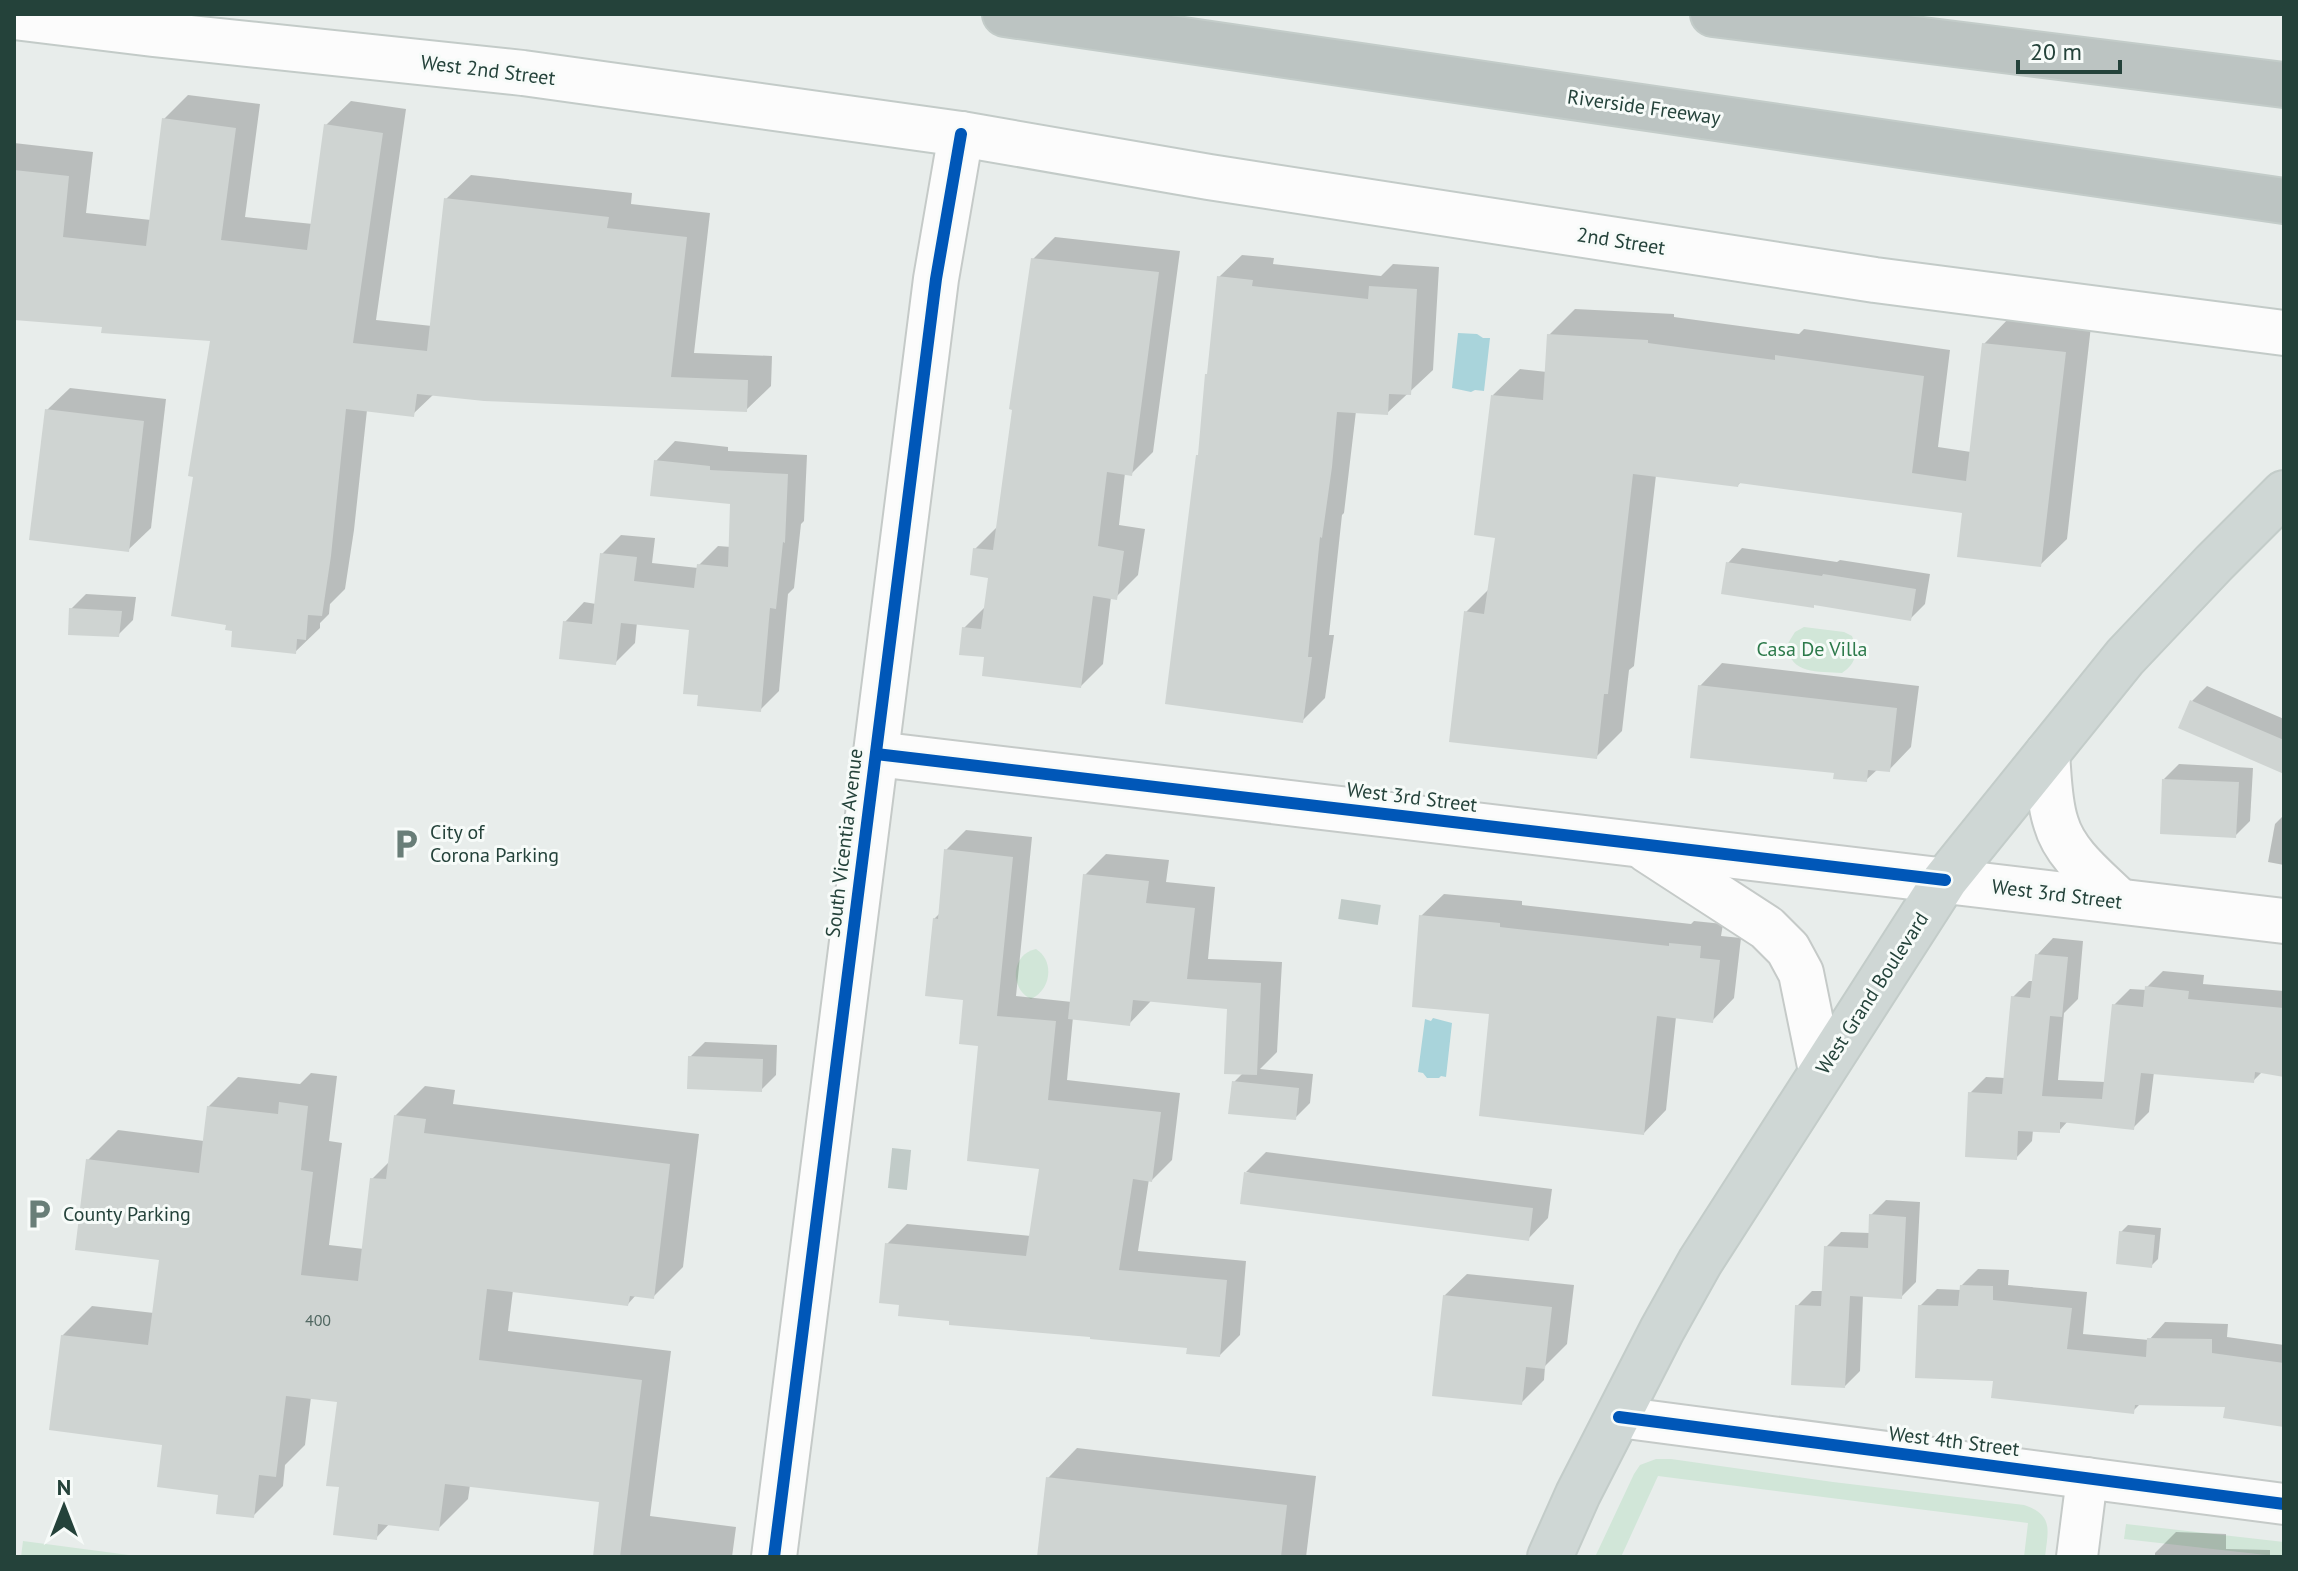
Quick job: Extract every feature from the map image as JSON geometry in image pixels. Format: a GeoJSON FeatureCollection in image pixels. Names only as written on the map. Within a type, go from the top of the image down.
{"type":"FeatureCollection","features":[{"type":"Feature","properties":{"kind":"highway","name":"Riverside Freeway"},"geometry":{"type":"LineString","coordinates":[[1005,14],[2284,201]]}},
{"type":"Feature","properties":{"kind":"highway"},"geometry":{"type":"LineString","coordinates":[[1713,14],[2284,85]]}},
{"type":"Feature","properties":{"kind":"main road","name":"West Grand Boulevard"},"geometry":{"type":"LineString","coordinates":[[1550,1557],[1578,1494],[1700,1262],[1945,880],[2125,657],[2284,493]]}},
{"type":"Feature","properties":{"kind":"street","name":"West 2nd Street"},"geometry":{"type":"LineString","coordinates":[[14,17],[523,73],[961,134]]}},
{"type":"Feature","properties":{"kind":"street","name":"2nd Street"},"geometry":{"type":"LineString","coordinates":[[961,134],[1209,177],[1875,280],[2284,333]]}},
{"type":"Feature","properties":{"kind":"street","name":"South Vicentia Avenue"},"geometry":{"type":"LineString","coordinates":[[774,1557],[940,251],[961,134]]}},
{"type":"Feature","properties":{"kind":"street","name":"West 3rd Street"},"geometry":{"type":"LineString","coordinates":[[876,754],[2284,921]]}},
{"type":"Feature","properties":{"kind":"street"},"geometry":{"type":"LineString","coordinates":[[2047,754],[2053,808],[2060,835],[2075,856],[2119,901]]}},
{"type":"Feature","properties":{"kind":"street"},"geometry":{"type":"LineString","coordinates":[[1638,844],[1767,928],[1788,949],[1801,973],[1821,1071]]}},
{"type":"Feature","properties":{"kind":"street","name":"West 4th Street"},"geometry":{"type":"LineString","coordinates":[[1619,1417],[2284,1504]]}},
{"type":"Feature","properties":{"kind":"street"},"geometry":{"type":"LineString","coordinates":[[2077,1557],[2087,1478]]}},
{"type":"Feature","properties":{"kind":"green space","name":"Casa De Villa"},"geometry":{"type":"Polygon","coordinates":[[[1804,627],[1844,632],[1852,636],[1855,652],[1851,665],[1842,673],[1799,667],[1789,655],[1787,645],[1795,632],[1804,627]]]}},
{"type":"Feature","properties":{"kind":"green space"},"geometry":{"type":"Polygon","coordinates":[[[1036,949],[1046,961],[1048,975],[1043,989],[1031,999],[1019,988],[1016,972],[1022,958],[1036,949]]]}},
{"type":"Feature","properties":{"kind":"green space"},"geometry":{"type":"Polygon","coordinates":[[[1656,1459],[2024,1505],[2045,1519],[2048,1531],[2045,1557],[2024,1557],[2028,1523],[1658,1476],[1621,1557],[1595,1557],[1634,1474],[1640,1465],[1656,1459]]]}},
{"type":"Feature","properties":{"kind":"green space"},"geometry":{"type":"Polygon","coordinates":[[[2126,1524],[2284,1542],[2284,1557],[2124,1539],[2126,1524]]]}},
{"type":"Feature","properties":{"kind":"green space"},"geometry":{"type":"Polygon","coordinates":[[[23,1541],[144,1557],[21,1557],[23,1541]]]}},
{"type":"Feature","properties":{"kind":"water"},"geometry":{"type":"Polygon","coordinates":[[[1458,333],[1490,338],[1484,391],[1452,388],[1458,333]]]}},
{"type":"Feature","properties":{"kind":"water"},"geometry":{"type":"Polygon","coordinates":[[[1433,1018],[1452,1023],[1446,1077],[1427,1078],[1418,1072],[1425,1019],[1431,1021],[1433,1018]]]}},
{"type":"Feature","properties":{"kind":"building"},"geometry":{"type":"Polygon","coordinates":[[[162,118],[236,128],[221,240],[307,250],[324,124],[383,133],[353,343],[427,351],[444,198],[609,217],[607,228],[687,237],[671,377],[748,380],[747,412],[484,401],[417,394],[414,417],[346,409],[322,616],[308,615],[306,640],[297,639],[296,654],[231,647],[232,631],[225,630],[226,625],[171,616],[193,477],[188,476],[210,341],[101,333],[102,327],[14,320],[14,170],[69,176],[63,237],[146,246],[162,118]]]}},
{"type":"Feature","properties":{"kind":"building"},"geometry":{"type":"Polygon","coordinates":[[[1031,258],[1159,272],[1132,476],[1107,472],[1098,546],[1124,551],[1117,600],[1093,596],[1081,688],[982,676],[984,657],[959,655],[962,627],[981,629],[988,578],[970,575],[973,548],[993,550],[1031,258]]]}},
{"type":"Feature","properties":{"kind":"building"},"geometry":{"type":"Polygon","coordinates":[[[1217,276],[1253,280],[1252,286],[1368,299],[1369,286],[1417,289],[1411,395],[1389,394],[1388,415],[1337,412],[1332,467],[1320,537],[1308,657],[1312,657],[1303,723],[1165,704],[1198,455],[1217,276]]]}},
{"type":"Feature","properties":{"kind":"building"},"geometry":{"type":"Polygon","coordinates":[[[1547,334],[1648,340],[1648,343],[1775,360],[1775,355],[1924,376],[1912,473],[1966,481],[1982,343],[2066,352],[2041,567],[1957,557],[1962,513],[1739,483],[1738,487],[1633,474],[1608,694],[1604,694],[1597,759],[1449,742],[1464,611],[1484,614],[1495,538],[1474,535],[1491,395],[1543,400],[1547,334]]]}},
{"type":"Feature","properties":{"kind":"building"},"geometry":{"type":"Polygon","coordinates":[[[45,409],[144,421],[129,552],[29,540],[45,409]]]}},
{"type":"Feature","properties":{"kind":"building"},"geometry":{"type":"Polygon","coordinates":[[[654,460],[710,466],[710,470],[788,474],[785,543],[776,609],[770,608],[761,712],[697,706],[698,695],[683,694],[689,630],[621,623],[616,665],[559,659],[563,621],[592,624],[600,553],[637,557],[634,581],[694,588],[697,564],[728,567],[730,504],[650,496],[654,460]]]}},
{"type":"Feature","properties":{"kind":"building"},"geometry":{"type":"Polygon","coordinates":[[[1726,562],[1916,589],[1911,621],[1721,594],[1726,562]]]}},
{"type":"Feature","properties":{"kind":"building"},"geometry":{"type":"Polygon","coordinates":[[[69,608],[122,611],[119,637],[68,635],[69,608]]]}},
{"type":"Feature","properties":{"kind":"building"},"geometry":{"type":"Polygon","coordinates":[[[1698,685],[1897,708],[1890,772],[1868,770],[1867,782],[1833,779],[1834,773],[1690,758],[1698,685]]]}},
{"type":"Feature","properties":{"kind":"building"},"geometry":{"type":"Polygon","coordinates":[[[2190,700],[2284,740],[2284,774],[2178,728],[2190,700]]]}},
{"type":"Feature","properties":{"kind":"building"},"geometry":{"type":"Polygon","coordinates":[[[2162,779],[2239,782],[2236,838],[2160,834],[2162,779]]]}},
{"type":"Feature","properties":{"kind":"building"},"geometry":{"type":"Polygon","coordinates":[[[944,849],[1013,857],[997,1016],[1056,1021],[1048,1100],[1161,1112],[1152,1182],[1133,1179],[1119,1270],[1227,1280],[1220,1357],[1186,1354],[1187,1348],[949,1325],[949,1321],[898,1316],[899,1305],[879,1303],[885,1243],[1026,1256],[1039,1169],[967,1161],[978,1046],[959,1044],[963,1000],[925,996],[933,918],[938,919],[944,849]]]}},
{"type":"Feature","properties":{"kind":"building"},"geometry":{"type":"Polygon","coordinates":[[[1083,874],[1149,881],[1146,903],[1195,908],[1187,979],[1261,983],[1257,1075],[1224,1074],[1227,1009],[1133,1000],[1130,1026],[1068,1019],[1083,874]]]}},
{"type":"Feature","properties":{"kind":"building"},"geometry":{"type":"Polygon","coordinates":[[[1419,915],[1669,946],[1669,943],[1701,946],[1700,958],[1720,960],[1713,1023],[1657,1016],[1644,1135],[1479,1116],[1489,1014],[1412,1007],[1419,915]]]}},
{"type":"Feature","properties":{"kind":"building"},"geometry":{"type":"Polygon","coordinates":[[[2035,954],[2068,957],[2062,1017],[2050,1016],[2042,1096],[2102,1099],[2112,1004],[2143,1007],[2145,986],[2189,991],[2188,999],[2284,1008],[2284,1077],[2255,1072],[2254,1083],[2141,1073],[2134,1130],[2060,1122],[2060,1133],[2018,1131],[2017,1160],[1965,1157],[1968,1092],[2002,1094],[2011,996],[2030,998],[2035,954]]]}},
{"type":"Feature","properties":{"kind":"building"},"geometry":{"type":"Polygon","coordinates":[[[688,1056],[763,1059],[762,1092],[687,1089],[688,1056]]]}},
{"type":"Feature","properties":{"kind":"building"},"geometry":{"type":"Polygon","coordinates":[[[1232,1081],[1299,1088],[1296,1120],[1228,1114],[1232,1081]]]}},
{"type":"Feature","properties":{"kind":"building"},"geometry":{"type":"Polygon","coordinates":[[[279,1102],[308,1106],[301,1170],[313,1172],[301,1275],[358,1281],[370,1178],[386,1179],[394,1115],[426,1119],[424,1133],[670,1164],[654,1299],[630,1296],[628,1306],[487,1289],[479,1360],[642,1380],[620,1557],[593,1557],[599,1502],[445,1484],[439,1531],[378,1524],[377,1540],[333,1535],[339,1487],[326,1486],[337,1402],[286,1396],[276,1477],[259,1475],[254,1518],[216,1514],[218,1495],[157,1487],[162,1445],[49,1430],[61,1335],[148,1345],[159,1260],[75,1250],[86,1159],[199,1173],[207,1106],[278,1114],[279,1102]]]}},
{"type":"Feature","properties":{"kind":"building"},"geometry":{"type":"Polygon","coordinates":[[[1244,1172],[1533,1208],[1529,1241],[1240,1204],[1244,1172]]]}},
{"type":"Feature","properties":{"kind":"building"},"geometry":{"type":"Polygon","coordinates":[[[1869,1214],[1906,1217],[1902,1299],[1850,1296],[1845,1388],[1791,1385],[1795,1305],[1821,1306],[1824,1246],[1868,1248],[1869,1214]]]}},
{"type":"Feature","properties":{"kind":"building"},"geometry":{"type":"Polygon","coordinates":[[[2119,1231],[2155,1235],[2152,1268],[2116,1264],[2119,1231]]]}},
{"type":"Feature","properties":{"kind":"building"},"geometry":{"type":"Polygon","coordinates":[[[1960,1285],[1993,1286],[1993,1300],[2072,1308],[2067,1349],[2146,1357],[2147,1338],[2212,1339],[2212,1353],[2284,1363],[2284,1427],[2223,1418],[2225,1407],[2135,1405],[2134,1414],[1991,1398],[1993,1381],[1915,1378],[1918,1305],[1958,1306],[1960,1285]]]}},
{"type":"Feature","properties":{"kind":"building"},"geometry":{"type":"Polygon","coordinates":[[[1443,1295],[1552,1307],[1545,1369],[1526,1367],[1522,1405],[1432,1396],[1443,1295]]]}},
{"type":"Feature","properties":{"kind":"building"},"geometry":{"type":"Polygon","coordinates":[[[1046,1477],[1287,1505],[1281,1557],[1037,1557],[1046,1477]]]}},
{"type":"Feature","properties":{"kind":"tunnel"},"geometry":{"type":"LineString","coordinates":[[1358,922],[1361,902]]}},
{"type":"Feature","properties":{"kind":"tunnel"},"geometry":{"type":"LineString","coordinates":[[890,1168],[909,1170]]}},
{"type":"Feature","properties":{"kind":"cycle path"},"geometry":{"type":"LineString","coordinates":[[774,1557],[936,279],[961,134]]}},
{"type":"Feature","properties":{"kind":"cycle path"},"geometry":{"type":"LineString","coordinates":[[876,754],[1945,880]]}},
{"type":"Feature","properties":{"kind":"cycle path"},"geometry":{"type":"LineString","coordinates":[[1619,1417],[2284,1504]]}},
{"type":"Feature","properties":{"kind":"place","name":"City of Corona Parking"},"geometry":{"type":"Point","coordinates":[406,844]}},
{"type":"Feature","properties":{"kind":"place","name":"County Parking"},"geometry":{"type":"Point","coordinates":[39,1214]}}]}
